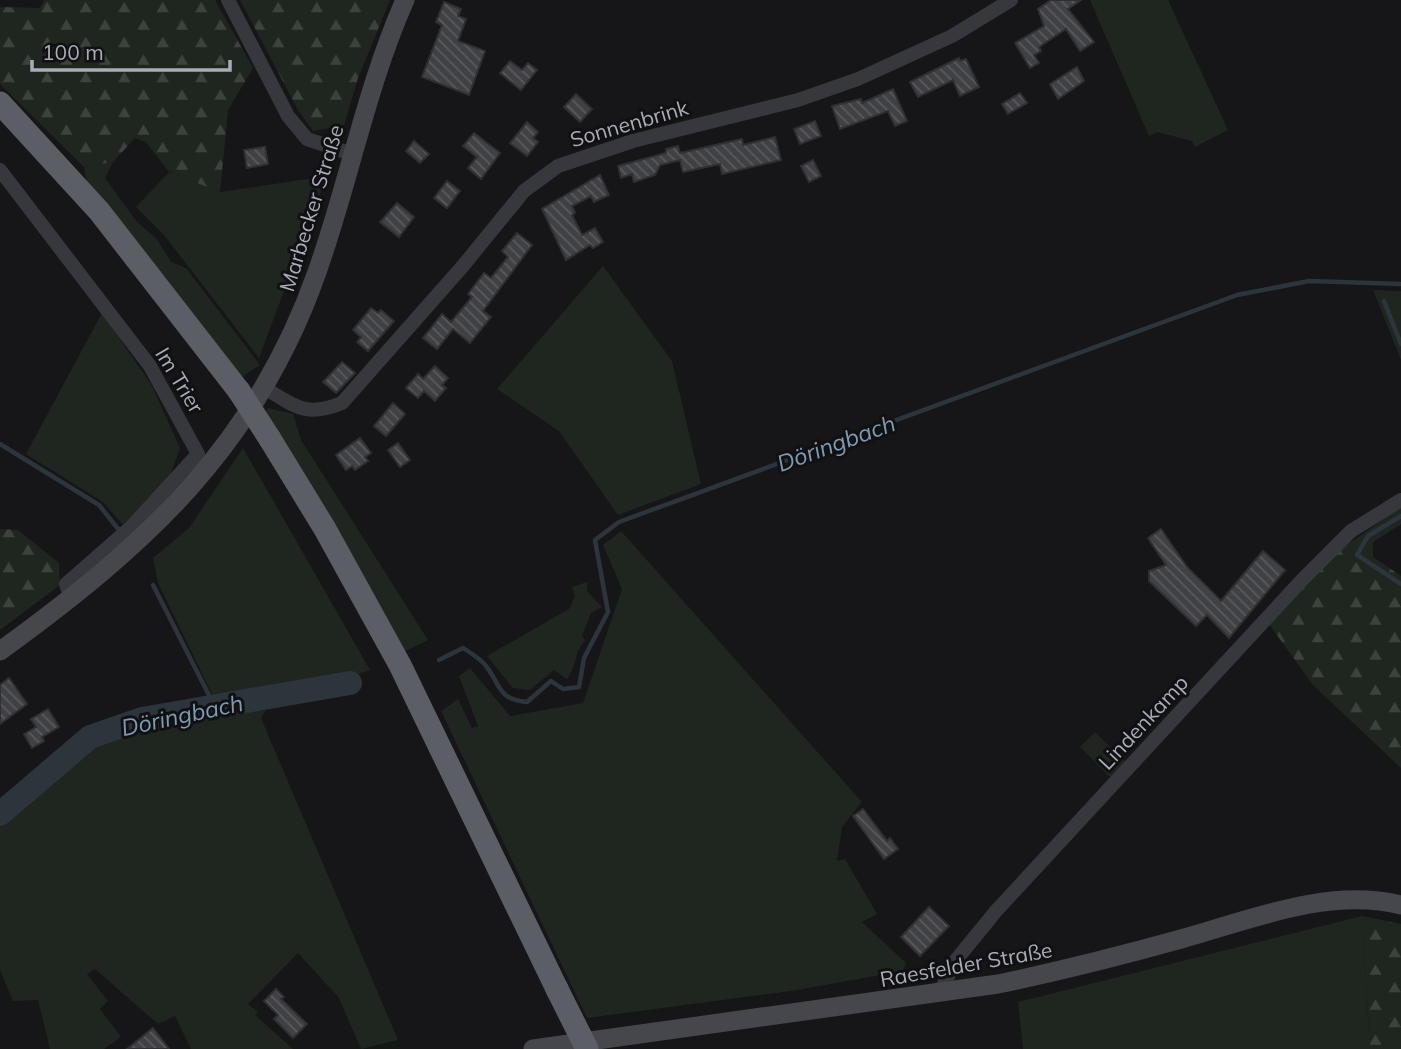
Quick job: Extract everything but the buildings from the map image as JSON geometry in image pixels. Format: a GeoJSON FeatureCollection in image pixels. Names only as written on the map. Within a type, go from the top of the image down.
{"type":"FeatureCollection","features":[{"type":"Feature","properties":{"kind":"highway"},"geometry":{"type":"LineString","coordinates":[[0,103],[99,211],[264,443],[413,721],[551,991],[587,1049]]}},
{"type":"Feature","properties":{"kind":"highway"},"geometry":{"type":"LineString","coordinates":[[0,125],[112,249],[234,398]]}},
{"type":"Feature","properties":{"kind":"highway"},"geometry":{"type":"LineString","coordinates":[[551,991],[571,1049]]}},
{"type":"Feature","properties":{"kind":"main road","name":"Marbecker Straße"},"geometry":{"type":"LineString","coordinates":[[0,651],[71,600],[119,560],[172,509],[235,432],[263,387],[313,283],[374,79],[405,0]]}},
{"type":"Feature","properties":{"kind":"main road","name":"Raesfelder Straße"},"geometry":{"type":"LineString","coordinates":[[533,1049],[939,994],[1061,971],[1318,903],[1370,900],[1401,905]]}},
{"type":"Feature","properties":{"kind":"street"},"geometry":{"type":"LineString","coordinates":[[228,0],[294,123],[307,139],[352,154]]}},
{"type":"Feature","properties":{"kind":"street","name":"Sonnenbrink"},"geometry":{"type":"LineString","coordinates":[[263,387],[305,410],[321,412],[342,403],[462,267],[524,191],[558,166],[596,151],[798,100],[846,83],[905,59],[1011,0]]}},
{"type":"Feature","properties":{"kind":"street","name":"Im Trier"},"geometry":{"type":"LineString","coordinates":[[0,170],[150,366],[198,454],[131,527],[66,584],[71,600]]}},
{"type":"Feature","properties":{"kind":"street","name":"Lindenkamp"},"geometry":{"type":"LineString","coordinates":[[939,994],[956,960],[996,911],[1302,580],[1351,531],[1401,500]]}},
{"type":"Feature","properties":{"kind":"green space"},"geometry":{"type":"Polygon","coordinates":[[[44,0],[215,0],[253,68],[228,110],[220,192],[169,172],[146,142],[135,138],[113,162],[84,167],[0,84],[0,7],[40,8],[44,0]]]}},
{"type":"Feature","properties":{"kind":"green space"},"geometry":{"type":"Polygon","coordinates":[[[240,0],[390,0],[358,78],[344,125],[313,131],[298,110],[240,0]]]}},
{"type":"Feature","properties":{"kind":"green space"},"geometry":{"type":"Polygon","coordinates":[[[1090,0],[1168,0],[1228,130],[1195,147],[1192,141],[1157,132],[1149,136],[1090,0]]]}},
{"type":"Feature","properties":{"kind":"green space"},"geometry":{"type":"Polygon","coordinates":[[[113,162],[105,178],[137,222],[156,238],[171,262],[186,268],[260,365],[240,378],[168,281],[87,184],[84,167],[113,162]]]}},
{"type":"Feature","properties":{"kind":"green space"},"geometry":{"type":"Polygon","coordinates":[[[169,172],[220,192],[314,178],[325,181],[259,358],[164,235],[136,207],[169,172]]]}},
{"type":"Feature","properties":{"kind":"green space"},"geometry":{"type":"Polygon","coordinates":[[[603,266],[672,361],[701,484],[618,515],[559,431],[497,389],[603,266]]]}},
{"type":"Feature","properties":{"kind":"green space"},"geometry":{"type":"Polygon","coordinates":[[[1373,290],[1401,291],[1401,360],[1373,290]]]}},
{"type":"Feature","properties":{"kind":"green space"},"geometry":{"type":"Polygon","coordinates":[[[102,313],[152,386],[180,448],[170,476],[123,525],[103,502],[26,454],[102,313]]]}},
{"type":"Feature","properties":{"kind":"green space"},"geometry":{"type":"Polygon","coordinates":[[[268,408],[293,414],[301,440],[428,640],[403,652],[263,414],[268,408]]]}},
{"type":"Feature","properties":{"kind":"green space"},"geometry":{"type":"Polygon","coordinates":[[[243,448],[370,670],[349,677],[337,674],[214,698],[158,583],[153,558],[189,528],[243,448]]]}},
{"type":"Feature","properties":{"kind":"green space"},"geometry":{"type":"Polygon","coordinates":[[[1401,507],[1401,524],[1373,542],[1373,557],[1367,566],[1341,549],[1401,507]]]}},
{"type":"Feature","properties":{"kind":"green space"},"geometry":{"type":"Polygon","coordinates":[[[0,529],[18,530],[59,563],[60,585],[0,630],[0,529]]]}},
{"type":"Feature","properties":{"kind":"green space"},"geometry":{"type":"Polygon","coordinates":[[[621,531],[862,802],[842,827],[837,861],[845,859],[877,914],[862,922],[906,963],[903,971],[791,991],[587,1018],[441,711],[458,699],[472,728],[478,726],[459,676],[470,668],[510,716],[583,703],[622,589],[603,545],[621,531]]]}},
{"type":"Feature","properties":{"kind":"green space"},"geometry":{"type":"Polygon","coordinates":[[[1341,549],[1367,566],[1373,557],[1401,576],[1401,768],[1313,685],[1269,624],[1341,549]]]}},
{"type":"Feature","properties":{"kind":"green space"},"geometry":{"type":"Polygon","coordinates":[[[587,582],[587,591],[602,607],[591,613],[582,636],[585,640],[567,679],[554,670],[530,690],[513,688],[487,656],[569,609],[575,596],[572,587],[587,582]]]}},
{"type":"Feature","properties":{"kind":"green space"},"geometry":{"type":"Polygon","coordinates":[[[266,710],[261,718],[398,1040],[361,1049],[339,998],[298,953],[248,1004],[258,1012],[255,1015],[293,1049],[191,1049],[175,1016],[158,1024],[95,969],[87,974],[108,1001],[100,1009],[121,1037],[104,1049],[50,1049],[38,1000],[13,1001],[0,970],[0,825],[70,758],[83,748],[113,733],[155,723],[266,710]]]}},
{"type":"Feature","properties":{"kind":"green space"},"geometry":{"type":"Polygon","coordinates":[[[1095,732],[1125,762],[1110,777],[1080,747],[1095,732]]]}},
{"type":"Feature","properties":{"kind":"green space"},"geometry":{"type":"Polygon","coordinates":[[[1362,916],[1370,1049],[1023,1049],[1018,1002],[1362,916]]]}},
{"type":"Feature","properties":{"kind":"green space"},"geometry":{"type":"Polygon","coordinates":[[[1362,916],[1401,924],[1401,1049],[1370,1049],[1362,916]]]}},
{"type":"Feature","properties":{"kind":"waterway","name":"Döringbach"},"geometry":{"type":"LineString","coordinates":[[439,660],[463,648],[484,663],[505,694],[527,702],[551,681],[563,689],[579,687],[584,658],[608,612],[595,540],[619,522],[1237,295],[1309,281],[1401,284]]}},
{"type":"Feature","properties":{"kind":"waterway"},"geometry":{"type":"LineString","coordinates":[[1384,301],[1401,344]]}},
{"type":"Feature","properties":{"kind":"waterway"},"geometry":{"type":"LineString","coordinates":[[0,444],[99,505],[119,530]]}},
{"type":"Feature","properties":{"kind":"waterway"},"geometry":{"type":"LineString","coordinates":[[1401,516],[1368,536],[1357,555],[1401,584]]}},
{"type":"Feature","properties":{"kind":"waterway"},"geometry":{"type":"LineString","coordinates":[[153,585],[215,707]]}},
{"type":"Feature","properties":{"kind":"waterway","name":"Döringbach"},"geometry":{"type":"LineString","coordinates":[[0,814],[90,737],[142,719],[350,683]]}}]}
